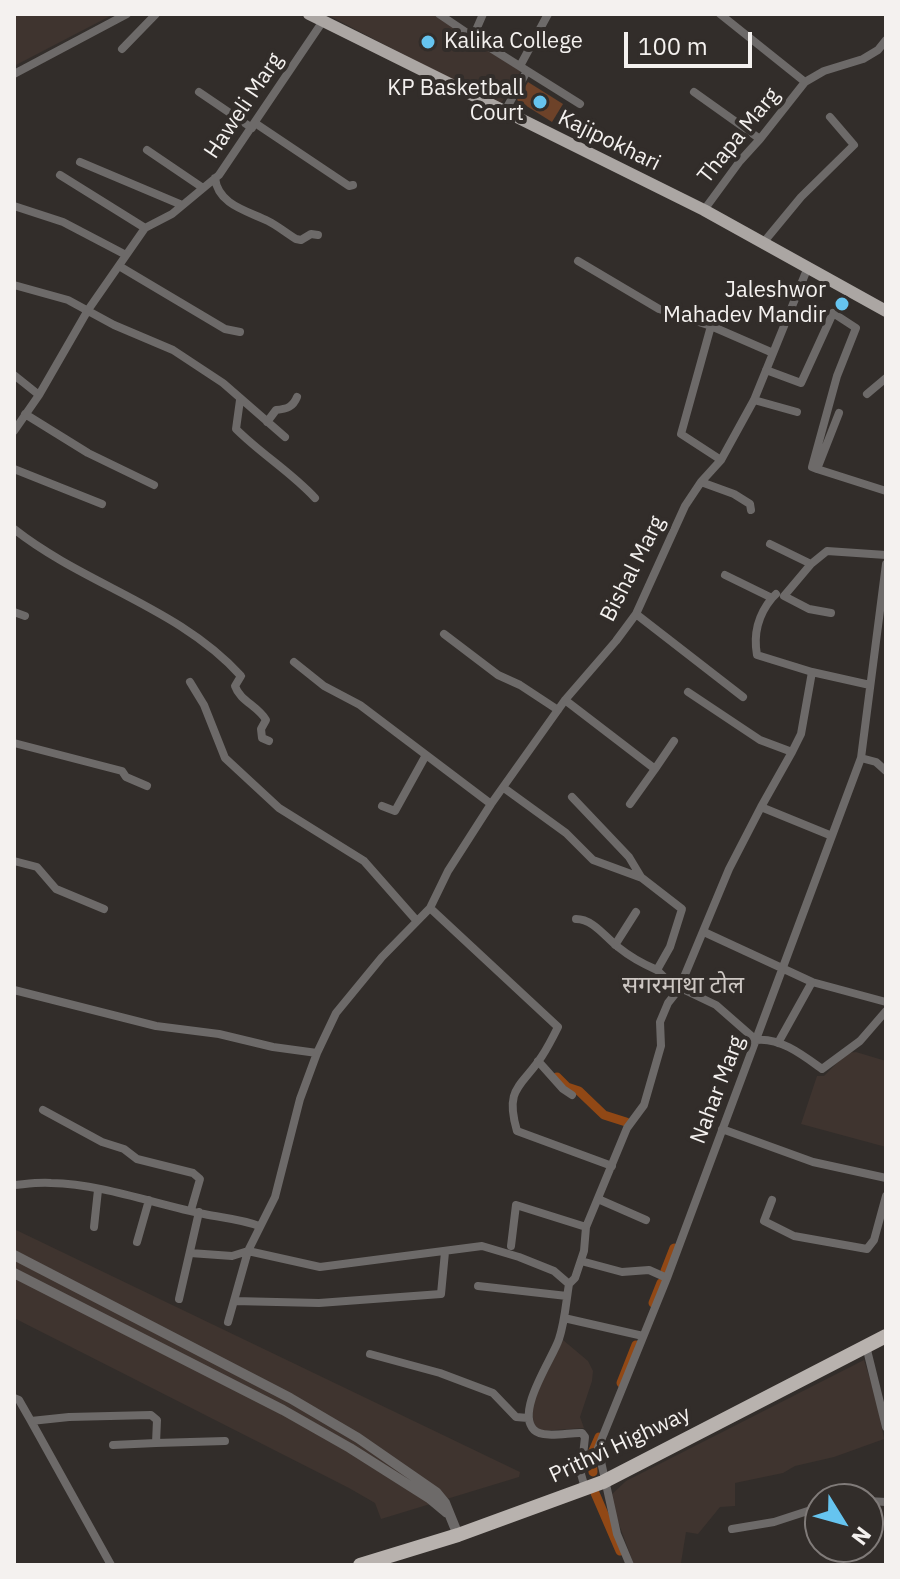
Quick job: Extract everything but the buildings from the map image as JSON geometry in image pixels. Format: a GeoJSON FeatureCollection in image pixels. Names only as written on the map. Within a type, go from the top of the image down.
{"type":"FeatureCollection","features":[{"type":"Feature","properties":{"kind":"highway","name":"Prithvi Highway"},"geometry":{"type":"LineString","coordinates":[[360,1565],[458,1535],[603,1482],[886,1336]]}},
{"type":"Feature","properties":{"kind":"main road","name":"Kajipokhari"},"geometry":{"type":"LineString","coordinates":[[309,14],[704,210],[886,311]]}},
{"type":"Feature","properties":{"kind":"street"},"geometry":{"type":"LineString","coordinates":[[14,74],[127,14]]}},
{"type":"Feature","properties":{"kind":"street"},"geometry":{"type":"LineString","coordinates":[[122,49],[156,14]]}},
{"type":"Feature","properties":{"kind":"street"},"geometry":{"type":"LineString","coordinates":[[439,14],[580,104]]}},
{"type":"Feature","properties":{"kind":"street"},"geometry":{"type":"LineString","coordinates":[[473,37],[483,14]]}},
{"type":"Feature","properties":{"kind":"street"},"geometry":{"type":"LineString","coordinates":[[505,111],[548,14]]}},
{"type":"Feature","properties":{"kind":"street"},"geometry":{"type":"LineString","coordinates":[[720,14],[805,82]]}},
{"type":"Feature","properties":{"kind":"street","name":"Haweli Marg"},"geometry":{"type":"LineString","coordinates":[[145,228],[182,205],[215,178],[323,21]]}},
{"type":"Feature","properties":{"kind":"street","name":"Thapa Marg"},"geometry":{"type":"LineString","coordinates":[[704,210],[805,82],[824,71],[863,59],[878,50],[886,40]]}},
{"type":"Feature","properties":{"kind":"street"},"geometry":{"type":"LineString","coordinates":[[199,92],[349,186],[353,185]]}},
{"type":"Feature","properties":{"kind":"street"},"geometry":{"type":"LineString","coordinates":[[694,92],[760,139]]}},
{"type":"Feature","properties":{"kind":"street"},"geometry":{"type":"LineString","coordinates":[[763,243],[801,197],[854,145],[830,117]]}},
{"type":"Feature","properties":{"kind":"street"},"geometry":{"type":"LineString","coordinates":[[147,150],[203,188]]}},
{"type":"Feature","properties":{"kind":"street"},"geometry":{"type":"LineString","coordinates":[[80,162],[182,205]]}},
{"type":"Feature","properties":{"kind":"street"},"geometry":{"type":"LineString","coordinates":[[14,431],[39,395],[88,310],[145,228],[60,175]]}},
{"type":"Feature","properties":{"kind":"street"},"geometry":{"type":"LineString","coordinates":[[215,178],[222,194],[237,208],[271,223],[296,239],[318,235]]}},
{"type":"Feature","properties":{"kind":"street"},"geometry":{"type":"LineString","coordinates":[[14,206],[63,222],[126,255]]}},
{"type":"Feature","properties":{"kind":"street"},"geometry":{"type":"LineString","coordinates":[[578,261],[659,309],[711,326],[773,353]]}},
{"type":"Feature","properties":{"kind":"street"},"geometry":{"type":"LineString","coordinates":[[119,266],[225,329],[240,332]]}},
{"type":"Feature","properties":{"kind":"street","name":"Bishal Marg"},"geometry":{"type":"LineString","coordinates":[[430,908],[448,871],[491,804],[565,700],[636,614],[685,506],[721,460],[754,400],[808,267]]}},
{"type":"Feature","properties":{"kind":"street"},"geometry":{"type":"LineString","coordinates":[[14,285],[68,300],[114,325],[173,350],[223,383],[285,437]]}},
{"type":"Feature","properties":{"kind":"street"},"geometry":{"type":"LineString","coordinates":[[766,370],[801,383],[833,313],[856,328],[837,376],[812,467],[886,491]]}},
{"type":"Feature","properties":{"kind":"street"},"geometry":{"type":"LineString","coordinates":[[711,326],[681,434],[721,460]]}},
{"type":"Feature","properties":{"kind":"street"},"geometry":{"type":"LineString","coordinates":[[14,375],[39,395]]}},
{"type":"Feature","properties":{"kind":"street"},"geometry":{"type":"LineString","coordinates":[[867,394],[886,378]]}},
{"type":"Feature","properties":{"kind":"street"},"geometry":{"type":"LineString","coordinates":[[267,422],[276,410],[287,409],[297,397]]}},
{"type":"Feature","properties":{"kind":"street"},"geometry":{"type":"LineString","coordinates":[[240,400],[236,429],[315,498]]}},
{"type":"Feature","properties":{"kind":"street"},"geometry":{"type":"LineString","coordinates":[[754,400],[797,412]]}},
{"type":"Feature","properties":{"kind":"street"},"geometry":{"type":"LineString","coordinates":[[817,469],[839,413]]}},
{"type":"Feature","properties":{"kind":"street"},"geometry":{"type":"LineString","coordinates":[[25,414],[88,453],[154,485]]}},
{"type":"Feature","properties":{"kind":"street"},"geometry":{"type":"LineString","coordinates":[[14,469],[102,504]]}},
{"type":"Feature","properties":{"kind":"street"},"geometry":{"type":"LineString","coordinates":[[701,482],[734,494],[750,504],[751,510]]}},
{"type":"Feature","properties":{"kind":"street"},"geometry":{"type":"LineString","coordinates":[[14,529],[57,560],[125,595],[209,647],[241,676],[235,686],[237,693],[263,714],[266,720],[261,729],[262,738],[269,741]]}},
{"type":"Feature","properties":{"kind":"street"},"geometry":{"type":"LineString","coordinates":[[770,544],[811,564]]}},
{"type":"Feature","properties":{"kind":"street"},"geometry":{"type":"LineString","coordinates":[[784,596],[811,564],[827,551],[835,549],[886,555]]}},
{"type":"Feature","properties":{"kind":"street","name":"Nahar Marg"},"geometry":{"type":"LineString","coordinates":[[598,1448],[667,1278],[861,758],[886,564]]}},
{"type":"Feature","properties":{"kind":"street"},"geometry":{"type":"LineString","coordinates":[[725,575],[772,598]]}},
{"type":"Feature","properties":{"kind":"street"},"geometry":{"type":"LineString","coordinates":[[831,613],[809,609],[777,593],[763,609],[758,621],[755,640],[757,655],[870,685]]}},
{"type":"Feature","properties":{"kind":"street"},"geometry":{"type":"LineString","coordinates":[[14,612],[25,616]]}},
{"type":"Feature","properties":{"kind":"street"},"geometry":{"type":"LineString","coordinates":[[636,614],[743,697]]}},
{"type":"Feature","properties":{"kind":"street"},"geometry":{"type":"LineString","coordinates":[[444,634],[498,675],[520,685],[558,710]]}},
{"type":"Feature","properties":{"kind":"street"},"geometry":{"type":"LineString","coordinates":[[294,662],[324,686],[360,705],[491,804]]}},
{"type":"Feature","properties":{"kind":"street"},"geometry":{"type":"LineString","coordinates":[[585,1488],[581,1474],[585,1437],[582,1433],[540,1433],[532,1428],[528,1418],[537,1384],[559,1342],[569,1284],[575,1278],[581,1261],[586,1227],[627,1128],[644,1105],[661,1046],[660,1022],[668,1003],[679,989],[729,869],[801,734],[812,672]]}},
{"type":"Feature","properties":{"kind":"street"},"geometry":{"type":"LineString","coordinates":[[190,682],[204,705],[225,758],[279,808],[364,861],[416,920]]}},
{"type":"Feature","properties":{"kind":"street"},"geometry":{"type":"LineString","coordinates":[[688,692],[760,740],[792,752]]}},
{"type":"Feature","properties":{"kind":"street"},"geometry":{"type":"LineString","coordinates":[[565,700],[655,769]]}},
{"type":"Feature","properties":{"kind":"street"},"geometry":{"type":"LineString","coordinates":[[630,804],[674,741]]}},
{"type":"Feature","properties":{"kind":"street"},"geometry":{"type":"LineString","coordinates":[[14,743],[122,771],[126,777],[147,786]]}},
{"type":"Feature","properties":{"kind":"street"},"geometry":{"type":"LineString","coordinates":[[382,806],[395,811],[426,755]]}},
{"type":"Feature","properties":{"kind":"street"},"geometry":{"type":"LineString","coordinates":[[861,758],[876,762],[886,771]]}},
{"type":"Feature","properties":{"kind":"street"},"geometry":{"type":"LineString","coordinates":[[504,788],[566,833],[593,860],[642,878],[682,910],[670,947],[657,970]]}},
{"type":"Feature","properties":{"kind":"street"},"geometry":{"type":"LineString","coordinates":[[572,797],[629,857],[642,878]]}},
{"type":"Feature","properties":{"kind":"street"},"geometry":{"type":"LineString","coordinates":[[761,807],[832,836]]}},
{"type":"Feature","properties":{"kind":"street"},"geometry":{"type":"LineString","coordinates":[[14,861],[37,867],[56,889],[104,909]]}},
{"type":"Feature","properties":{"kind":"street"},"geometry":{"type":"LineString","coordinates":[[228,1322],[248,1251],[275,1197],[300,1099],[336,1013],[382,957],[430,908],[558,1027],[513,1094],[517,1131],[612,1166]]}},
{"type":"Feature","properties":{"kind":"street"},"geometry":{"type":"LineString","coordinates":[[615,945],[636,912]]}},
{"type":"Feature","properties":{"kind":"street"},"geometry":{"type":"LineString","coordinates":[[576,919],[583,919],[679,989],[711,1002],[754,1039],[767,1039],[799,1052],[822,1069],[860,1041],[886,1011]]}},
{"type":"Feature","properties":{"kind":"street"},"geometry":{"type":"LineString","coordinates":[[704,932],[812,982],[886,1002]]}},
{"type":"Feature","properties":{"kind":"street"},"geometry":{"type":"LineString","coordinates":[[778,1043],[812,982]]}},
{"type":"Feature","properties":{"kind":"street"},"geometry":{"type":"LineString","coordinates":[[14,990],[156,1026],[219,1034],[273,1047],[317,1053]]}},
{"type":"Feature","properties":{"kind":"street"},"geometry":{"type":"LineString","coordinates":[[538,1061],[572,1095]]}},
{"type":"Feature","properties":{"kind":"street"},"geometry":{"type":"LineString","coordinates":[[43,1110],[102,1142],[124,1149],[137,1159],[193,1173],[200,1179],[190,1253],[179,1299]]}},
{"type":"Feature","properties":{"kind":"street"},"geometry":{"type":"LineString","coordinates":[[722,1129],[813,1162],[886,1178]]}},
{"type":"Feature","properties":{"kind":"street"},"geometry":{"type":"LineString","coordinates":[[14,1185],[50,1182],[98,1190],[242,1219],[259,1226]]}},
{"type":"Feature","properties":{"kind":"street"},"geometry":{"type":"LineString","coordinates":[[94,1227],[98,1190]]}},
{"type":"Feature","properties":{"kind":"street"},"geometry":{"type":"LineString","coordinates":[[772,1200],[764,1221],[794,1236],[867,1249],[874,1240],[886,1196]]}},
{"type":"Feature","properties":{"kind":"street"},"geometry":{"type":"LineString","coordinates":[[598,1199],[646,1220]]}},
{"type":"Feature","properties":{"kind":"street"},"geometry":{"type":"LineString","coordinates":[[137,1242],[149,1200]]}},
{"type":"Feature","properties":{"kind":"street"},"geometry":{"type":"LineString","coordinates":[[511,1246],[516,1205],[586,1227]]}},
{"type":"Feature","properties":{"kind":"street"},"geometry":{"type":"LineString","coordinates":[[190,1253],[232,1256],[248,1251],[320,1267],[482,1246],[554,1271],[569,1284]]}},
{"type":"Feature","properties":{"kind":"street"},"geometry":{"type":"LineString","coordinates":[[234,1301],[319,1303],[441,1294],[445,1252]]}},
{"type":"Feature","properties":{"kind":"street"},"geometry":{"type":"LineString","coordinates":[[14,1255],[290,1398],[358,1438],[436,1492],[458,1535]]}},
{"type":"Feature","properties":{"kind":"street"},"geometry":{"type":"LineString","coordinates":[[581,1261],[622,1272],[649,1270],[667,1278]]}},
{"type":"Feature","properties":{"kind":"street"},"geometry":{"type":"LineString","coordinates":[[14,1273],[283,1410],[429,1498],[451,1517]]}},
{"type":"Feature","properties":{"kind":"street"},"geometry":{"type":"LineString","coordinates":[[478,1286],[567,1296]]}},
{"type":"Feature","properties":{"kind":"street"},"geometry":{"type":"LineString","coordinates":[[564,1318],[643,1336]]}},
{"type":"Feature","properties":{"kind":"street"},"geometry":{"type":"LineString","coordinates":[[866,1346],[886,1427]]}},
{"type":"Feature","properties":{"kind":"street"},"geometry":{"type":"LineString","coordinates":[[370,1354],[440,1373],[493,1393],[516,1417],[528,1418]]}},
{"type":"Feature","properties":{"kind":"street"},"geometry":{"type":"LineString","coordinates":[[14,1398],[19,1400],[111,1565]]}},
{"type":"Feature","properties":{"kind":"street"},"geometry":{"type":"LineString","coordinates":[[31,1421],[151,1415],[157,1420],[156,1443]]}},
{"type":"Feature","properties":{"kind":"street"},"geometry":{"type":"LineString","coordinates":[[113,1445],[225,1441]]}},
{"type":"Feature","properties":{"kind":"street"},"geometry":{"type":"LineString","coordinates":[[582,1458],[598,1448],[603,1482],[617,1534],[630,1565]]}},
{"type":"Feature","properties":{"kind":"street"},"geometry":{"type":"LineString","coordinates":[[732,1529],[774,1522],[804,1512]]}},
{"type":"Feature","properties":{"kind":"shaded area"},"geometry":{"type":"Polygon","coordinates":[[[14,14],[114,14],[14,66],[14,14]]]}},
{"type":"Feature","properties":{"kind":"shaded area","name":"Kalika College"},"geometry":{"type":"Polygon","coordinates":[[[326,14],[432,14],[521,71],[500,105],[326,14]]]}},
{"type":"Feature","properties":{"kind":"shaded area","name":"KP Basketball Court"},"geometry":{"type":"Polygon","coordinates":[[[528,82],[563,104],[552,122],[517,100],[528,82]]]}},
{"type":"Feature","properties":{"kind":"shaded area"},"geometry":{"type":"Polygon","coordinates":[[[856,1052],[886,1061],[886,1147],[801,1124],[817,1076],[824,1076],[847,1053],[856,1052]]]}},
{"type":"Feature","properties":{"kind":"shaded area"},"geometry":{"type":"Polygon","coordinates":[[[14,1229],[520,1472],[519,1477],[381,1519],[375,1503],[349,1488],[14,1318],[14,1229]]]}},
{"type":"Feature","properties":{"kind":"shaded area"},"geometry":{"type":"Polygon","coordinates":[[[563,1340],[588,1361],[593,1371],[580,1417],[584,1428],[540,1431],[534,1426],[532,1410],[536,1395],[563,1340]]]}},
{"type":"Feature","properties":{"kind":"shaded area"},"geometry":{"type":"Polygon","coordinates":[[[864,1360],[884,1439],[834,1457],[795,1466],[783,1473],[735,1483],[735,1506],[720,1507],[698,1534],[686,1532],[681,1563],[634,1565],[609,1497],[626,1481],[864,1360]]]}},
{"type":"Feature","properties":{"kind":"waterway"},"geometry":{"type":"LineString","coordinates":[[557,1077],[567,1087],[579,1091],[604,1115],[626,1122]]}},
{"type":"Feature","properties":{"kind":"waterway"},"geometry":{"type":"LineString","coordinates":[[665,1271],[674,1248]]}},
{"type":"Feature","properties":{"kind":"waterway"},"geometry":{"type":"LineString","coordinates":[[653,1303],[661,1283]]}},
{"type":"Feature","properties":{"kind":"waterway"},"geometry":{"type":"LineString","coordinates":[[621,1383],[636,1345]]}},
{"type":"Feature","properties":{"kind":"waterway"},"geometry":{"type":"LineString","coordinates":[[593,1472],[592,1453],[599,1437]]}},
{"type":"Feature","properties":{"kind":"waterway"},"geometry":{"type":"LineString","coordinates":[[595,1493],[620,1551]]}},
{"type":"Feature","properties":{"kind":"place","name":"Kalika College"},"geometry":{"type":"Point","coordinates":[428,42]}},
{"type":"Feature","properties":{"kind":"place","name":"KP Basketball Court"},"geometry":{"type":"Point","coordinates":[540,102]}},
{"type":"Feature","properties":{"kind":"place","name":"Jaleshwor Mahadev Mandir"},"geometry":{"type":"Point","coordinates":[842,304]}},
{"type":"Feature","properties":{"kind":"district","name":"सगरमाथा टोल"},"geometry":{"type":"Point","coordinates":[683,986]}}]}
